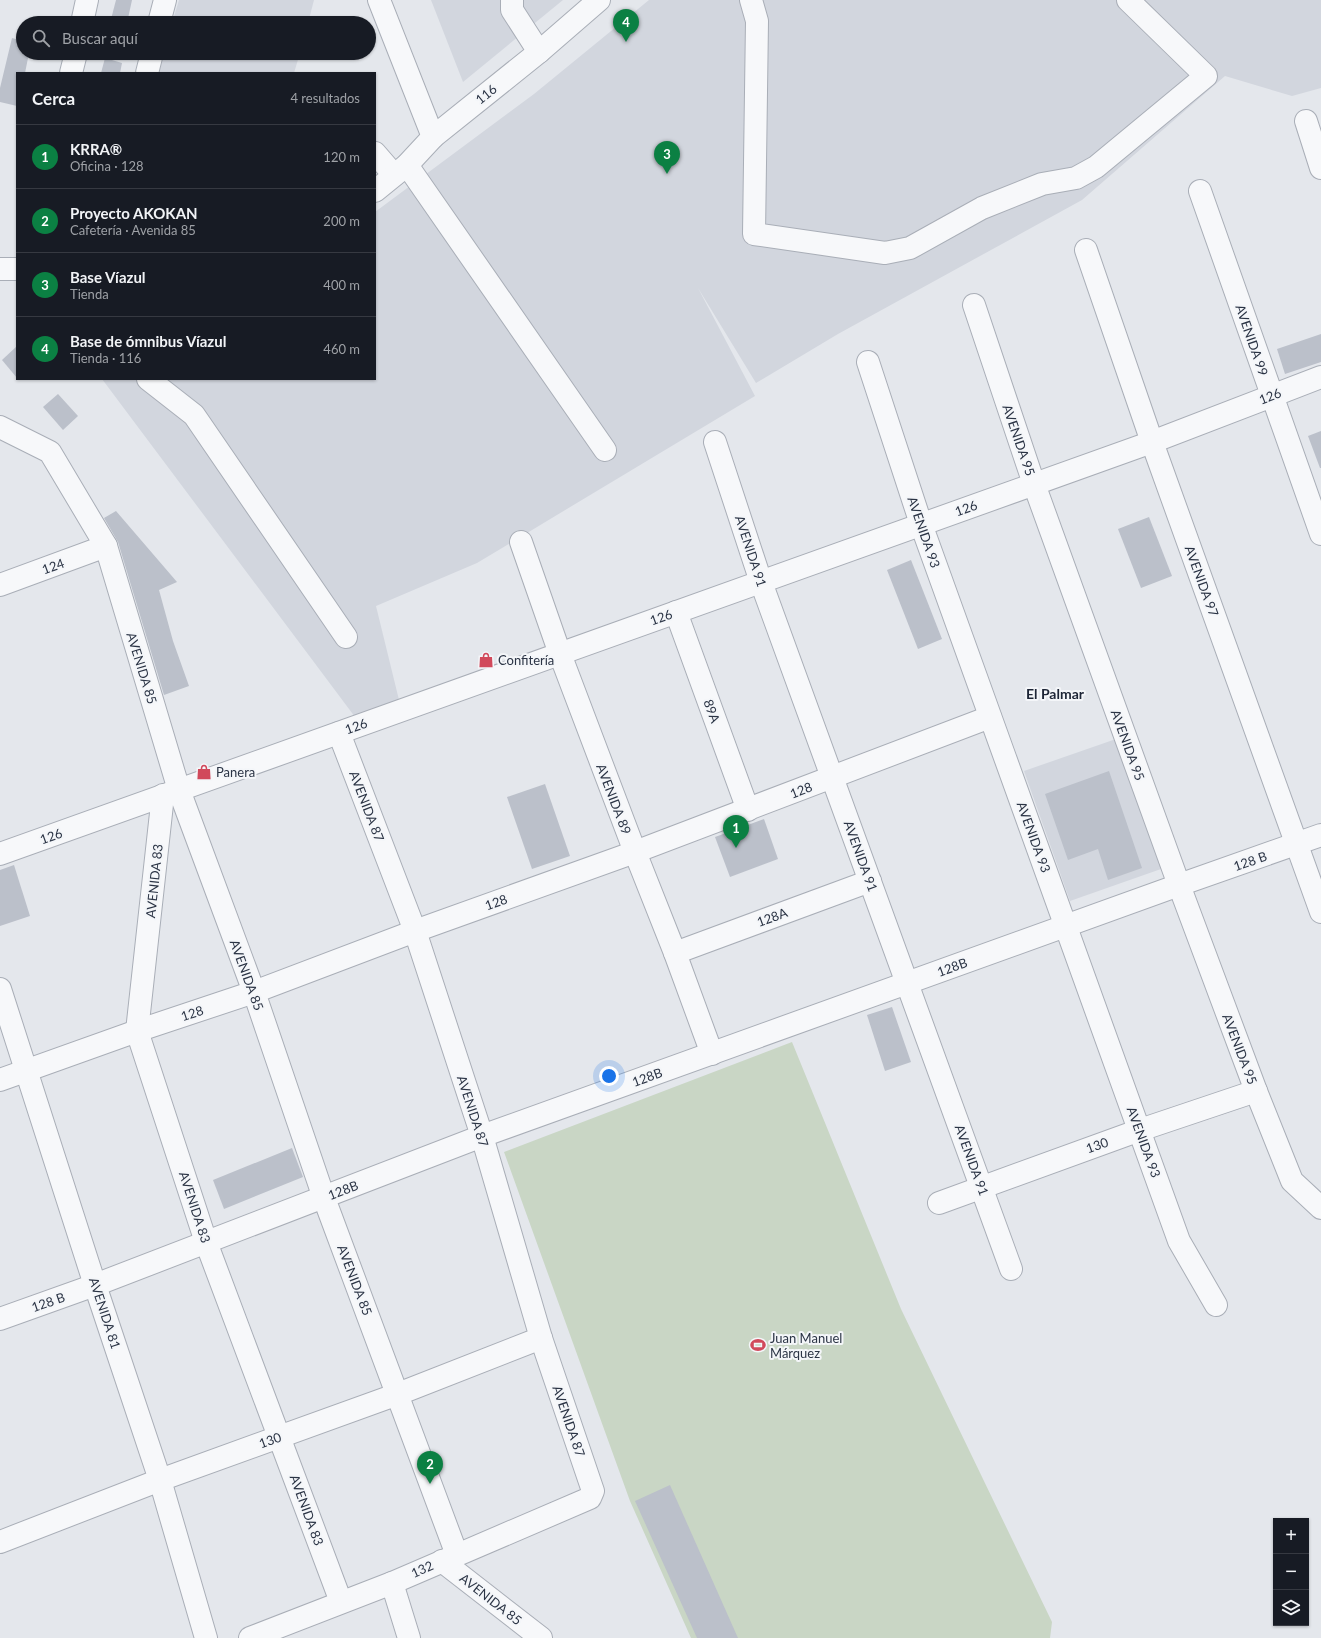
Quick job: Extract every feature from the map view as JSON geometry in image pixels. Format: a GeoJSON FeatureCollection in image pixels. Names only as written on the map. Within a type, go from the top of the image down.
{"type":"FeatureCollection","features":[{"type":"Feature","properties":{"kind":"street"},"geometry":{"type":"LineString","coordinates":[[84,16],[87,0]]}},
{"type":"Feature","properties":{"kind":"street"},"geometry":{"type":"LineString","coordinates":[[161,16],[165,0]]}},
{"type":"Feature","properties":{"kind":"street"},"geometry":{"type":"LineString","coordinates":[[379,0],[433,137]]}},
{"type":"Feature","properties":{"kind":"street"},"geometry":{"type":"LineString","coordinates":[[512,0],[512,10],[539,52]]}},
{"type":"Feature","properties":{"kind":"street","name":"116"},"geometry":{"type":"LineString","coordinates":[[376,190],[400,170],[433,137],[539,52],[599,0]]}},
{"type":"Feature","properties":{"kind":"street"},"geometry":{"type":"LineString","coordinates":[[751,0],[757,21],[754,234],[885,253],[910,248],[982,208],[1042,184],[1076,178],[1096,167],[1206,76],[1128,0]]}},
{"type":"Feature","properties":{"kind":"street"},"geometry":{"type":"LineString","coordinates":[[71,72],[74,60]]}},
{"type":"Feature","properties":{"kind":"street"},"geometry":{"type":"LineString","coordinates":[[147,72],[150,60]]}},
{"type":"Feature","properties":{"kind":"street"},"geometry":{"type":"LineString","coordinates":[[1306,121],[1321,168]]}},
{"type":"Feature","properties":{"kind":"street"},"geometry":{"type":"LineString","coordinates":[[376,154],[400,170],[605,450]]}},
{"type":"Feature","properties":{"kind":"street","name":"AVENIDA 99"},"geometry":{"type":"LineString","coordinates":[[1200,191],[1271,396],[1321,534]]}},
{"type":"Feature","properties":{"kind":"street","name":"AVENIDA 97"},"geometry":{"type":"LineString","coordinates":[[1086,250],[1152,442],[1321,912]]}},
{"type":"Feature","properties":{"kind":"street"},"geometry":{"type":"LineString","coordinates":[[0,269],[16,269]]}},
{"type":"Feature","properties":{"kind":"street","name":"AVENIDA 95"},"geometry":{"type":"LineString","coordinates":[[974,305],[1034,484],[1179,885],[1256,1091],[1292,1181],[1321,1208]]}},
{"type":"Feature","properties":{"kind":"street","name":"AVENIDA 93"},"geometry":{"type":"LineString","coordinates":[[868,362],[921,524],[1179,1241],[1216,1305]]}},
{"type":"Feature","properties":{"kind":"street","name":"126"},"geometry":{"type":"LineString","coordinates":[[0,854],[1152,442],[1321,377]]}},
{"type":"Feature","properties":{"kind":"street"},"geometry":{"type":"LineString","coordinates":[[149,380],[194,415],[346,637]]}},
{"type":"Feature","properties":{"kind":"street","name":"AVENIDA 85"},"geometry":{"type":"LineString","coordinates":[[0,427],[50,452],[106,546],[171,793],[254,992],[324,1198],[398,1394],[449,1558],[541,1638]]}},
{"type":"Feature","properties":{"kind":"street","name":"AVENIDA 91"},"geometry":{"type":"LineString","coordinates":[[716,442],[761,582],[1011,1269]]}},
{"type":"Feature","properties":{"kind":"street","name":"AVENIDA 89"},"geometry":{"type":"LineString","coordinates":[[521,542],[560,654],[675,953],[712,1054]]}},
{"type":"Feature","properties":{"kind":"street","name":"124"},"geometry":{"type":"LineString","coordinates":[[0,585],[106,546]]}},
{"type":"Feature","properties":{"kind":"street","name":"89A"},"geometry":{"type":"LineString","coordinates":[[676,612],[748,810]]}},
{"type":"Feature","properties":{"kind":"street","name":"128"},"geometry":{"type":"LineString","coordinates":[[0,1080],[137,1031],[254,992],[415,931],[748,810],[990,717]]}},
{"type":"Feature","properties":{"kind":"street","name":"AVENIDA 87"},"geometry":{"type":"LineString","coordinates":[[339,732],[415,931],[482,1136],[541,1338],[593,1491],[592,1495]]}},
{"type":"Feature","properties":{"kind":"street","name":"AVENIDA 83"},"geometry":{"type":"LineString","coordinates":[[171,793],[137,1031],[206,1242],[341,1602]]}},
{"type":"Feature","properties":{"kind":"street","name":"128 B"},"geometry":{"type":"LineString","coordinates":[[1179,885],[1321,835]]}},
{"type":"Feature","properties":{"kind":"street","name":"128A"},"geometry":{"type":"LineString","coordinates":[[675,953],[870,881]]}},
{"type":"Feature","properties":{"kind":"street","name":"128B"},"geometry":{"type":"LineString","coordinates":[[95,1286],[482,1136],[1179,885]]}},
{"type":"Feature","properties":{"kind":"street","name":"AVENIDA 81"},"geometry":{"type":"LineString","coordinates":[[0,989],[95,1286],[160,1480],[206,1638]]}},
{"type":"Feature","properties":{"kind":"street","name":"130"},"geometry":{"type":"LineString","coordinates":[[939,1203],[982,1186],[1140,1130],[1256,1091]]}},
{"type":"Feature","properties":{"kind":"street","name":"128 B"},"geometry":{"type":"LineString","coordinates":[[0,1319],[95,1286]]}},
{"type":"Feature","properties":{"kind":"street","name":"130"},"geometry":{"type":"LineString","coordinates":[[0,1542],[160,1480],[398,1394],[541,1338]]}},
{"type":"Feature","properties":{"kind":"street","name":"132"},"geometry":{"type":"LineString","coordinates":[[250,1638],[392,1583],[590,1498],[592,1495]]}},
{"type":"Feature","properties":{"kind":"street"},"geometry":{"type":"LineString","coordinates":[[392,1583],[409,1638]]}},
{"type":"Feature","properties":{"kind":"shaded area"},"geometry":{"type":"Polygon","coordinates":[[[179,0],[314,0],[310,16],[174,16],[179,0]]]}},
{"type":"Feature","properties":{"kind":"shaded area"},"geometry":{"type":"Polygon","coordinates":[[[431,0],[563,0],[463,82],[431,0]]]}},
{"type":"Feature","properties":{"kind":"shaded area"},"geometry":{"type":"Polygon","coordinates":[[[649,0],[1321,0],[1321,88],[1292,96],[1225,76],[1082,200],[838,334],[756,383],[698,288],[755,396],[477,563],[376,606],[399,700],[355,717],[103,380],[376,380],[376,211],[534,94],[649,0]]]}},
{"type":"Feature","properties":{"kind":"shaded area"},"geometry":{"type":"Polygon","coordinates":[[[162,60],[298,60],[294,72],[159,72],[162,60]]]}},
{"type":"Feature","properties":{"kind":"shaded area"},"geometry":{"type":"Polygon","coordinates":[[[1116,739],[1161,869],[1070,901],[1024,771],[1116,739]]]}},
{"type":"Feature","properties":{"kind":"green space","name":"Juan Manuel Márquez"},"geometry":{"type":"Polygon","coordinates":[[[792,1042],[901,1309],[1052,1622],[1050,1638],[691,1638],[630,1501],[504,1152],[792,1042]]]}},
{"type":"Feature","properties":{"kind":"building"},"geometry":{"type":"Polygon","coordinates":[[[116,0],[132,0],[129,16],[112,16],[116,0]]]}},
{"type":"Feature","properties":{"kind":"building"},"geometry":{"type":"Polygon","coordinates":[[[12,38],[16,39],[16,60],[28,60],[25,72],[16,72],[16,106],[0,102],[0,88],[12,38]]]}},
{"type":"Feature","properties":{"kind":"building"},"geometry":{"type":"Polygon","coordinates":[[[104,60],[112,60],[122,63],[120,72],[101,72],[104,60]]]}},
{"type":"Feature","properties":{"kind":"building"},"geometry":{"type":"Polygon","coordinates":[[[1321,334],[1321,362],[1285,374],[1277,349],[1321,334]]]}},
{"type":"Feature","properties":{"kind":"building"},"geometry":{"type":"Polygon","coordinates":[[[16,347],[16,377],[2,360],[16,347]]]}},
{"type":"Feature","properties":{"kind":"building"},"geometry":{"type":"Polygon","coordinates":[[[58,394],[78,416],[63,430],[43,407],[58,394]]]}},
{"type":"Feature","properties":{"kind":"building"},"geometry":{"type":"Polygon","coordinates":[[[1321,431],[1321,468],[1320,468],[1308,436],[1321,431]]]}},
{"type":"Feature","properties":{"kind":"building"},"geometry":{"type":"Polygon","coordinates":[[[116,511],[177,582],[159,590],[173,641],[189,686],[164,695],[118,542],[104,518],[116,511]]]}},
{"type":"Feature","properties":{"kind":"building"},"geometry":{"type":"Polygon","coordinates":[[[1149,517],[1172,576],[1141,588],[1118,529],[1149,517]]]}},
{"type":"Feature","properties":{"kind":"building"},"geometry":{"type":"Polygon","coordinates":[[[911,560],[942,639],[918,649],[887,570],[911,560]]]}},
{"type":"Feature","properties":{"kind":"building"},"geometry":{"type":"Polygon","coordinates":[[[1109,771],[1142,868],[1108,880],[1098,849],[1068,860],[1045,794],[1109,771]]]}},
{"type":"Feature","properties":{"kind":"building"},"geometry":{"type":"Polygon","coordinates":[[[545,784],[570,856],[532,869],[507,797],[545,784]]]}},
{"type":"Feature","properties":{"kind":"building"},"geometry":{"type":"Polygon","coordinates":[[[764,819],[778,859],[730,877],[715,837],[764,819]]]}},
{"type":"Feature","properties":{"kind":"building"},"geometry":{"type":"Polygon","coordinates":[[[14,865],[30,916],[0,926],[0,870],[14,865]]]}},
{"type":"Feature","properties":{"kind":"building"},"geometry":{"type":"Polygon","coordinates":[[[892,1007],[911,1062],[885,1071],[867,1015],[892,1007]]]}},
{"type":"Feature","properties":{"kind":"building"},"geometry":{"type":"Polygon","coordinates":[[[292,1148],[303,1177],[224,1209],[213,1180],[292,1148]]]}},
{"type":"Feature","properties":{"kind":"building"},"geometry":{"type":"Polygon","coordinates":[[[670,1485],[738,1638],[697,1638],[635,1501],[670,1485]]]}},
{"type":"Feature","properties":{"kind":"place","name":"Base de ómnibus Víazul"},"geometry":{"type":"Point","coordinates":[626,42]}},
{"type":"Feature","properties":{"kind":"place","name":"Base Víazul"},"geometry":{"type":"Point","coordinates":[667,174]}},
{"type":"Feature","properties":{"kind":"place","name":"Confitería"},"geometry":{"type":"Point","coordinates":[486,660]}},
{"type":"Feature","properties":{"kind":"place","name":"Panera"},"geometry":{"type":"Point","coordinates":[204,772]}},
{"type":"Feature","properties":{"kind":"place","name":"KRRA®"},"geometry":{"type":"Point","coordinates":[736,848]}},
{"type":"Feature","properties":{"kind":"place","name":"Juan Manuel Márquez"},"geometry":{"type":"Point","coordinates":[758,1345]}},
{"type":"Feature","properties":{"kind":"place","name":"Proyecto AKOKAN"},"geometry":{"type":"Point","coordinates":[430,1484]}},
{"type":"Feature","properties":{"kind":"district","name":"El Palmar"},"geometry":{"type":"Point","coordinates":[1055,694]}}]}
